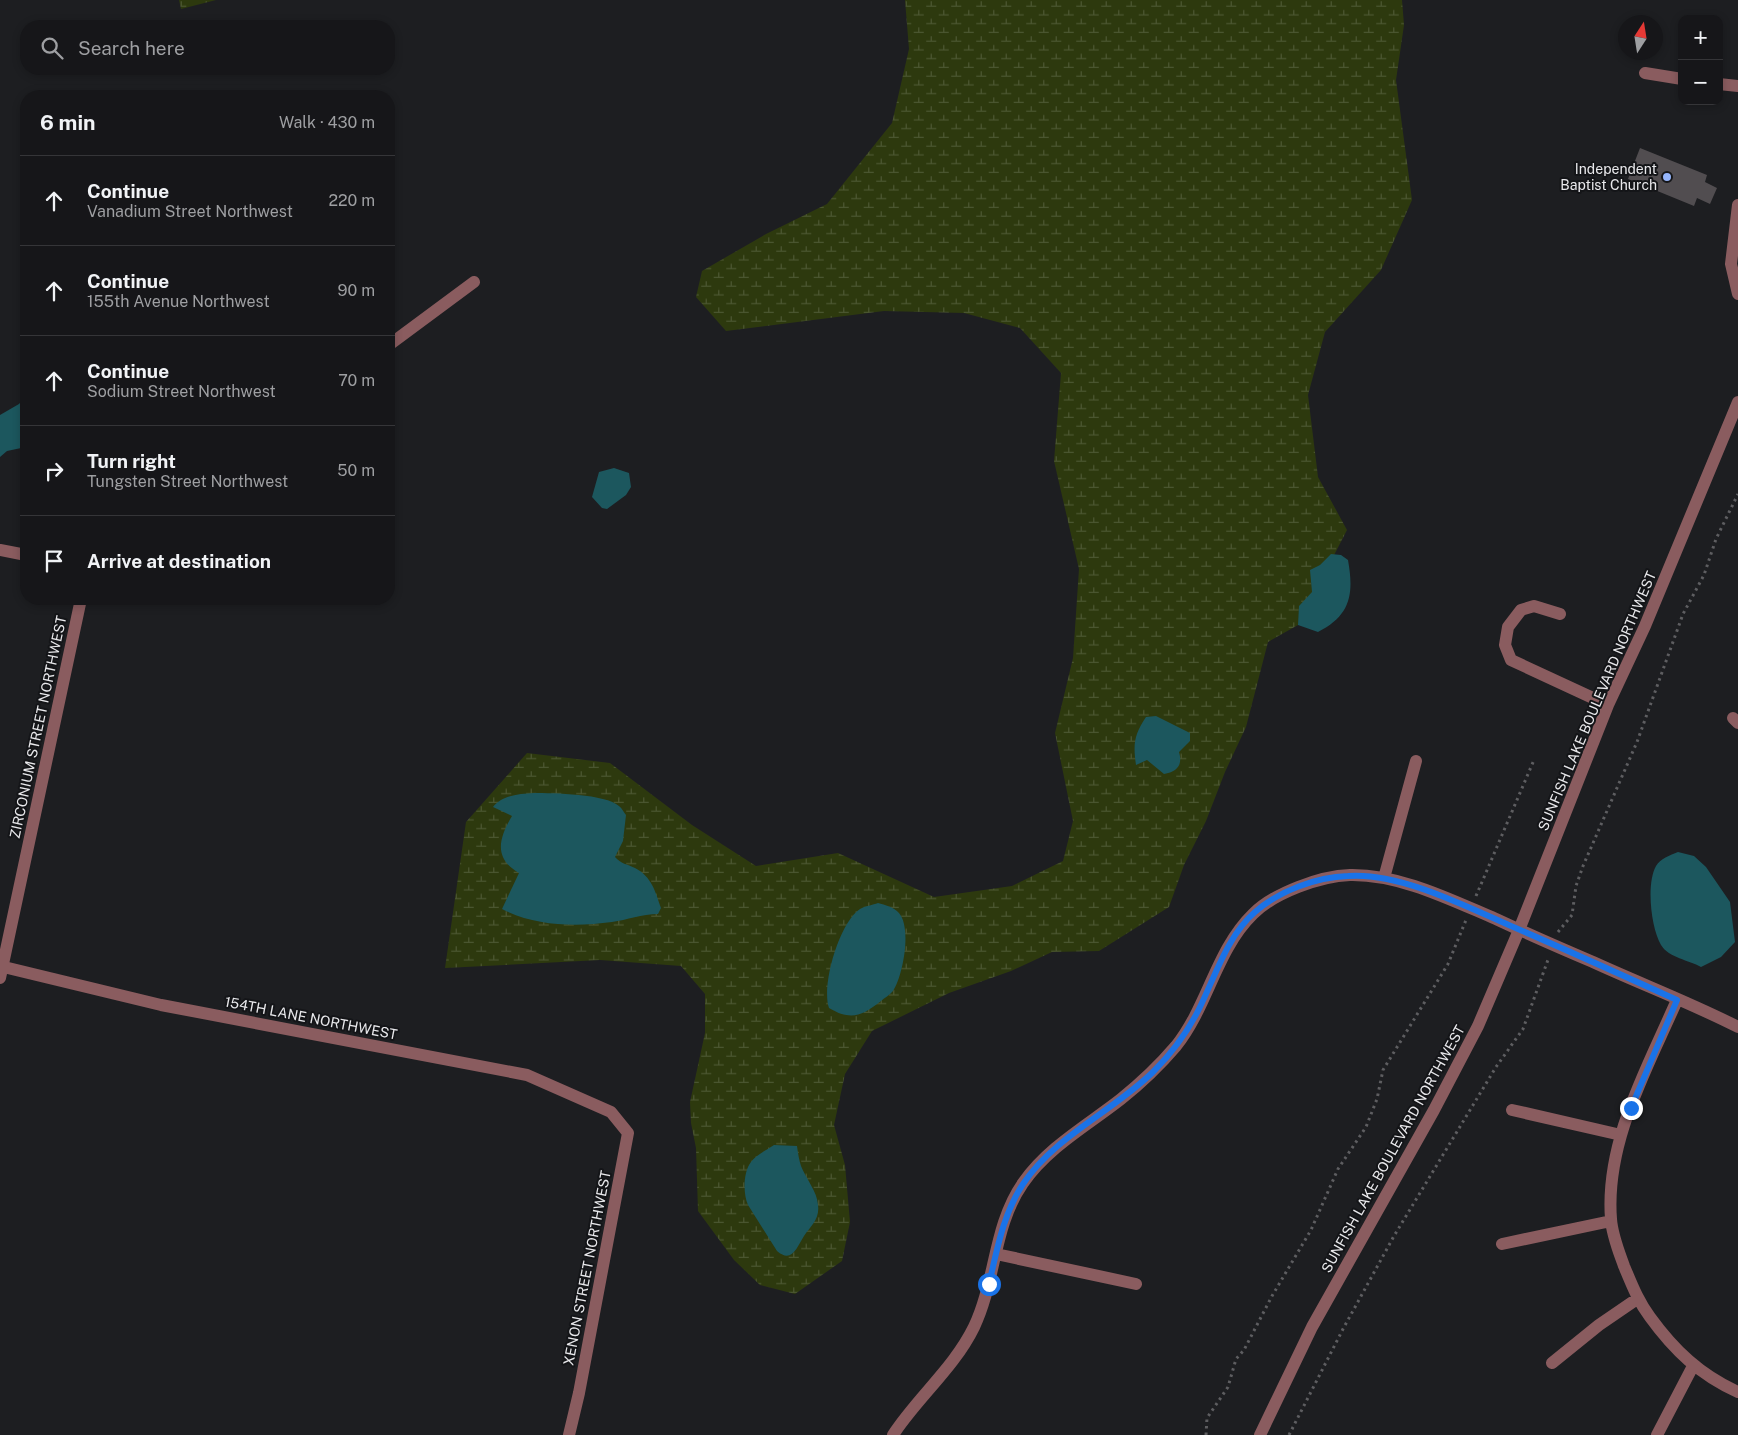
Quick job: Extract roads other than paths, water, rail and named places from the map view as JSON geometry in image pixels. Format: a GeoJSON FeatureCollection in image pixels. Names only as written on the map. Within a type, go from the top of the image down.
{"type":"FeatureCollection","features":[{"type":"Feature","properties":{"kind":"street"},"geometry":{"type":"LineString","coordinates":[[1645,73],[1678,78]]}},
{"type":"Feature","properties":{"kind":"street"},"geometry":{"type":"LineString","coordinates":[[1723,84],[1738,86]]}},
{"type":"Feature","properties":{"kind":"street"},"geometry":{"type":"LineString","coordinates":[[1738,205],[1731,264],[1738,294]]}},
{"type":"Feature","properties":{"kind":"street"},"geometry":{"type":"LineString","coordinates":[[395,341],[474,282]]}},
{"type":"Feature","properties":{"kind":"street","name":"SUNFISH LAKE BOULEVARD NORTHWEST"},"geometry":{"type":"LineString","coordinates":[[1260,1435],[1312,1327],[1461,1062],[1519,930],[1608,705],[1645,626],[1738,402]]}},
{"type":"Feature","properties":{"kind":"street"},"geometry":{"type":"LineString","coordinates":[[0,550],[20,554]]}},
{"type":"Feature","properties":{"kind":"street","name":"ZIRCONIUM STREET NORTHWEST"},"geometry":{"type":"LineString","coordinates":[[1,970],[80,605]]}},
{"type":"Feature","properties":{"kind":"street"},"geometry":{"type":"LineString","coordinates":[[1560,614],[1534,606],[1521,610],[1508,628],[1506,636],[1505,645],[1511,660],[1608,705]]}},
{"type":"Feature","properties":{"kind":"street"},"geometry":{"type":"LineString","coordinates":[[1384,878],[1416,761]]}},
{"type":"Feature","properties":{"kind":"street"},"geometry":{"type":"LineString","coordinates":[[893,1435],[909,1410],[955,1357],[973,1330],[983,1306],[1009,1210],[1023,1183],[1048,1154],[1140,1083],[1172,1050],[1198,1011],[1233,939],[1254,913],[1284,893],[1318,880],[1349,875],[1384,878],[1445,897],[1738,1027]]}},
{"type":"Feature","properties":{"kind":"street","name":"154TH LANE NORTHWEST"},"geometry":{"type":"LineString","coordinates":[[1,970],[161,1004],[527,1075],[612,1112]]}},
{"type":"Feature","properties":{"kind":"street"},"geometry":{"type":"LineString","coordinates":[[1677,1000],[1621,1135],[1614,1164],[1611,1221],[1620,1254],[1637,1299],[1674,1347],[1693,1366],[1738,1392]]}},
{"type":"Feature","properties":{"kind":"street"},"geometry":{"type":"LineString","coordinates":[[1512,1110],[1621,1135]]}},
{"type":"Feature","properties":{"kind":"street","name":"XENON STREET NORTHWEST"},"geometry":{"type":"LineString","coordinates":[[569,1435],[628,1132],[612,1112]]}},
{"type":"Feature","properties":{"kind":"street"},"geometry":{"type":"LineString","coordinates":[[1502,1244],[1611,1221]]}},
{"type":"Feature","properties":{"kind":"street"},"geometry":{"type":"LineString","coordinates":[[996,1254],[1136,1284]]}},
{"type":"Feature","properties":{"kind":"street"},"geometry":{"type":"LineString","coordinates":[[1552,1363],[1599,1325],[1637,1299]]}},
{"type":"Feature","properties":{"kind":"street"},"geometry":{"type":"LineString","coordinates":[[1657,1435],[1693,1366]]}},
{"type":"Feature","properties":{"kind":"water"},"geometry":{"type":"Polygon","coordinates":[[[20,403],[20,448],[7,451],[0,457],[0,415],[20,403]]]}},
{"type":"Feature","properties":{"kind":"water"},"geometry":{"type":"Polygon","coordinates":[[[614,468],[629,473],[631,487],[626,495],[607,509],[602,508],[592,497],[599,472],[614,468]]]}},
{"type":"Feature","properties":{"kind":"water"},"geometry":{"type":"Polygon","coordinates":[[[1331,554],[1341,555],[1348,560],[1350,593],[1344,611],[1318,632],[1298,625],[1299,606],[1312,592],[1310,570],[1320,565],[1331,554]]]}},
{"type":"Feature","properties":{"kind":"water"},"geometry":{"type":"Polygon","coordinates":[[[1156,716],[1190,733],[1190,741],[1179,752],[1180,761],[1178,767],[1172,772],[1164,774],[1147,760],[1136,765],[1135,745],[1139,729],[1146,717],[1156,716]]]}},
{"type":"Feature","properties":{"kind":"water"},"geometry":{"type":"Polygon","coordinates":[[[534,793],[591,797],[612,802],[620,807],[626,815],[623,841],[615,857],[622,863],[641,872],[649,880],[655,890],[661,908],[658,914],[612,922],[570,925],[528,919],[502,909],[519,873],[505,861],[501,847],[504,832],[512,816],[493,807],[506,798],[534,793]]]}},
{"type":"Feature","properties":{"kind":"water"},"geometry":{"type":"Polygon","coordinates":[[[1678,852],[1694,856],[1706,867],[1730,902],[1735,942],[1721,957],[1701,967],[1674,956],[1661,945],[1652,917],[1651,884],[1656,866],[1663,859],[1678,852]]]}},
{"type":"Feature","properties":{"kind":"water"},"geometry":{"type":"Polygon","coordinates":[[[878,903],[895,909],[903,920],[905,952],[897,984],[889,995],[862,1013],[850,1015],[837,1012],[829,1008],[827,998],[830,971],[839,941],[852,916],[864,907],[878,903]]]}},
{"type":"Feature","properties":{"kind":"water"},"geometry":{"type":"Polygon","coordinates":[[[774,1145],[797,1146],[801,1166],[814,1190],[818,1205],[818,1214],[814,1222],[794,1253],[787,1256],[777,1251],[748,1205],[745,1195],[745,1177],[748,1166],[756,1157],[774,1145]]]}},
{"type":"Feature","properties":{"kind":"place","name":"Independent Baptist Church"},"geometry":{"type":"Point","coordinates":[1667,177]}}]}
